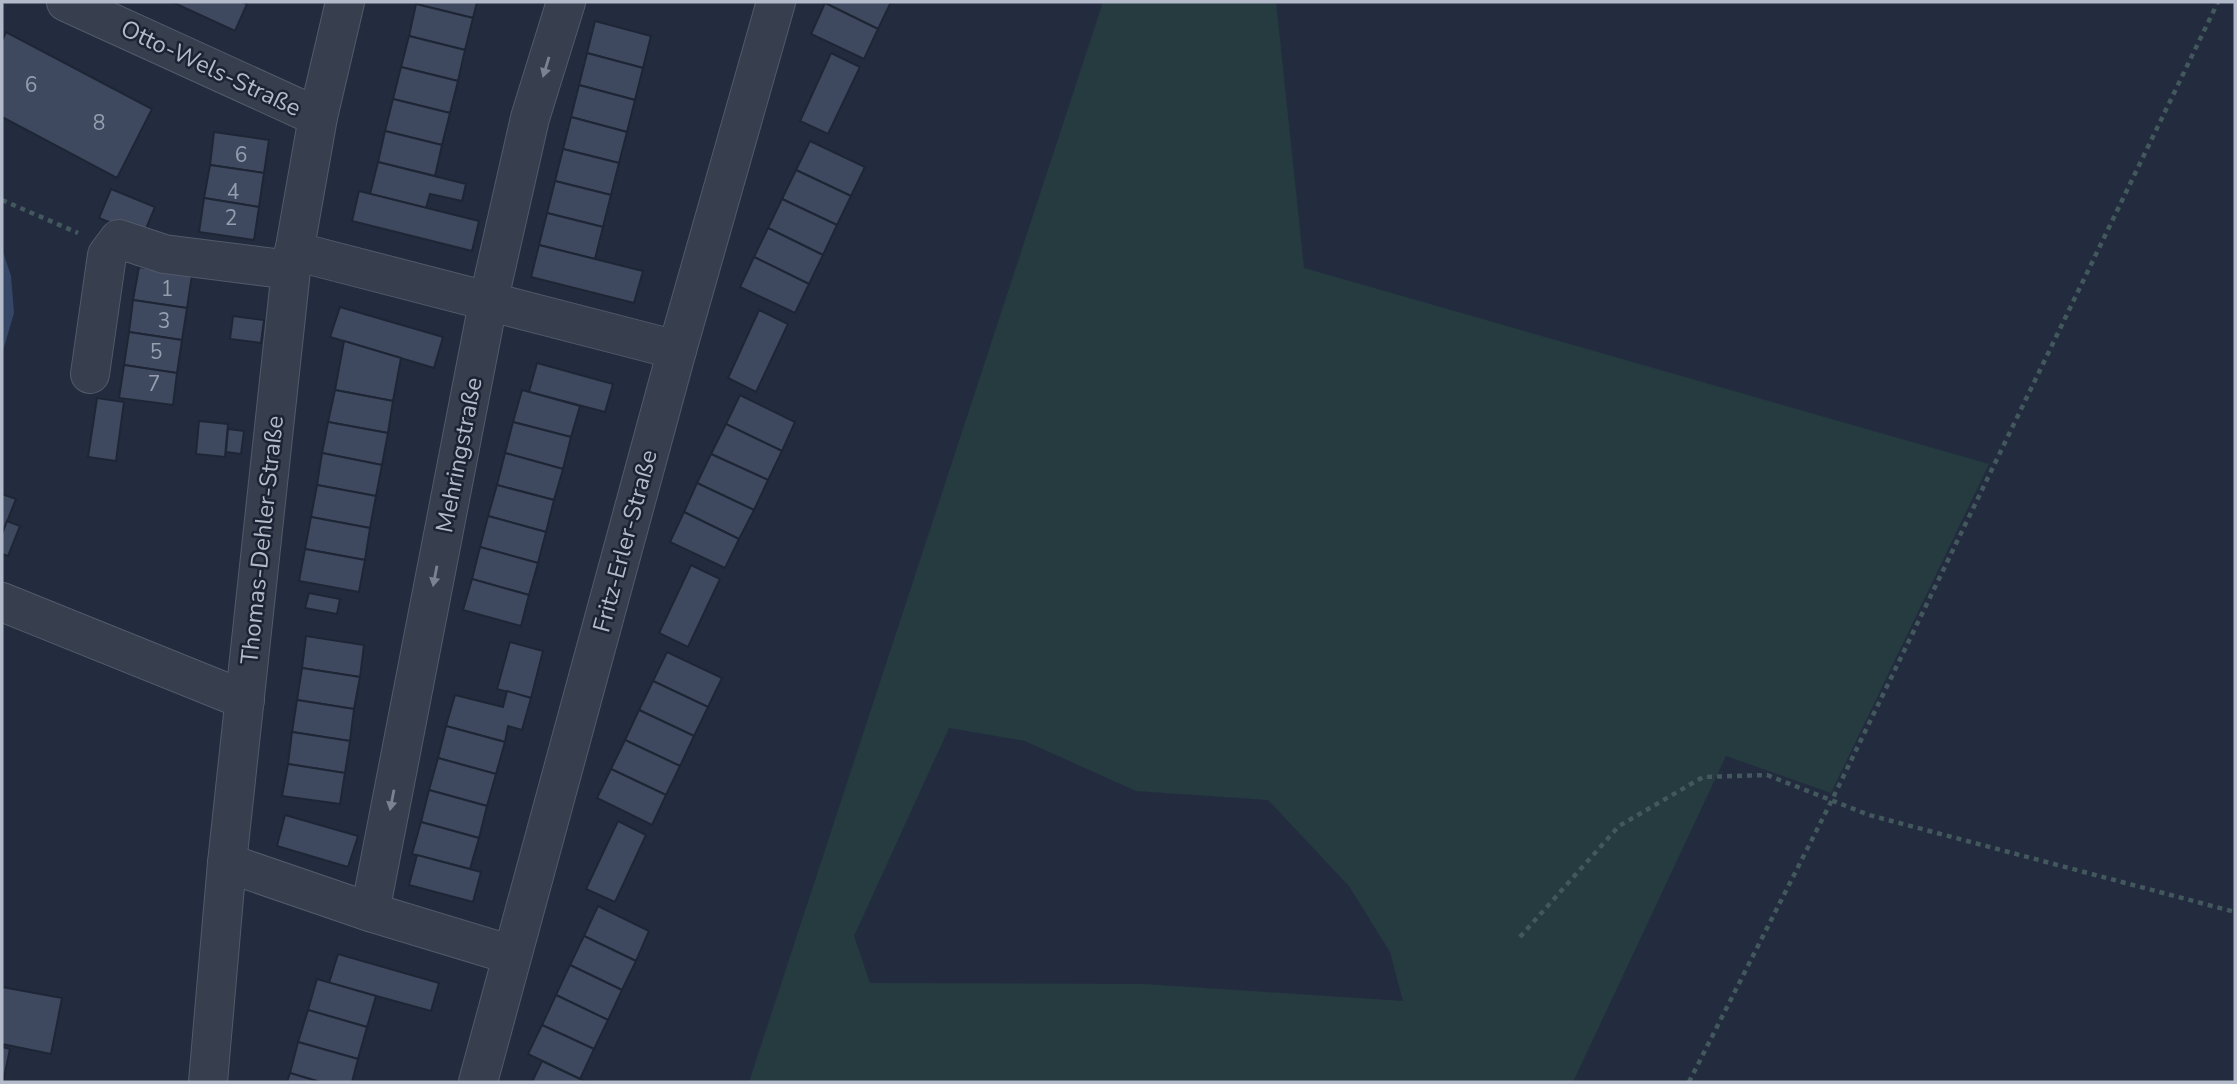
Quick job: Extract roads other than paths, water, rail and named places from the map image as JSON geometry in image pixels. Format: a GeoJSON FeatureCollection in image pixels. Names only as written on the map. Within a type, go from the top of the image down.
{"type":"FeatureCollection","features":[{"type":"Feature","properties":{"kind":"street","name":"Otto-Wels-Straße"},"geometry":{"type":"LineString","coordinates":[[66,2],[318,117]]}},
{"type":"Feature","properties":{"kind":"street","name":"Thomas-Dehler-Straße"},"geometry":{"type":"LineString","coordinates":[[208,1082],[227,863],[292,261],[318,117],[345,2]]}},
{"type":"Feature","properties":{"kind":"street","name":"Mehringstraße"},"geometry":{"type":"LineString","coordinates":[[370,912],[488,303],[530,118],[566,2]]}},
{"type":"Feature","properties":{"kind":"street","name":"Fritz-Erler-Straße"},"geometry":{"type":"LineString","coordinates":[[478,1082],[677,350],[776,2]]}},
{"type":"Feature","properties":{"kind":"street"},"geometry":{"type":"LineString","coordinates":[[90,374],[107,255],[119,239],[164,254],[292,261],[488,303],[677,350]]}},
{"type":"Feature","properties":{"kind":"street"},"geometry":{"type":"LineString","coordinates":[[2,602],[245,700]]}},
{"type":"Feature","properties":{"kind":"street"},"geometry":{"type":"LineString","coordinates":[[227,863],[370,912],[512,955]]}},
{"type":"Feature","properties":{"kind":"water"},"geometry":{"type":"Polygon","coordinates":[[[2,249],[11,276],[14,313],[2,354],[2,249]]]}}]}
